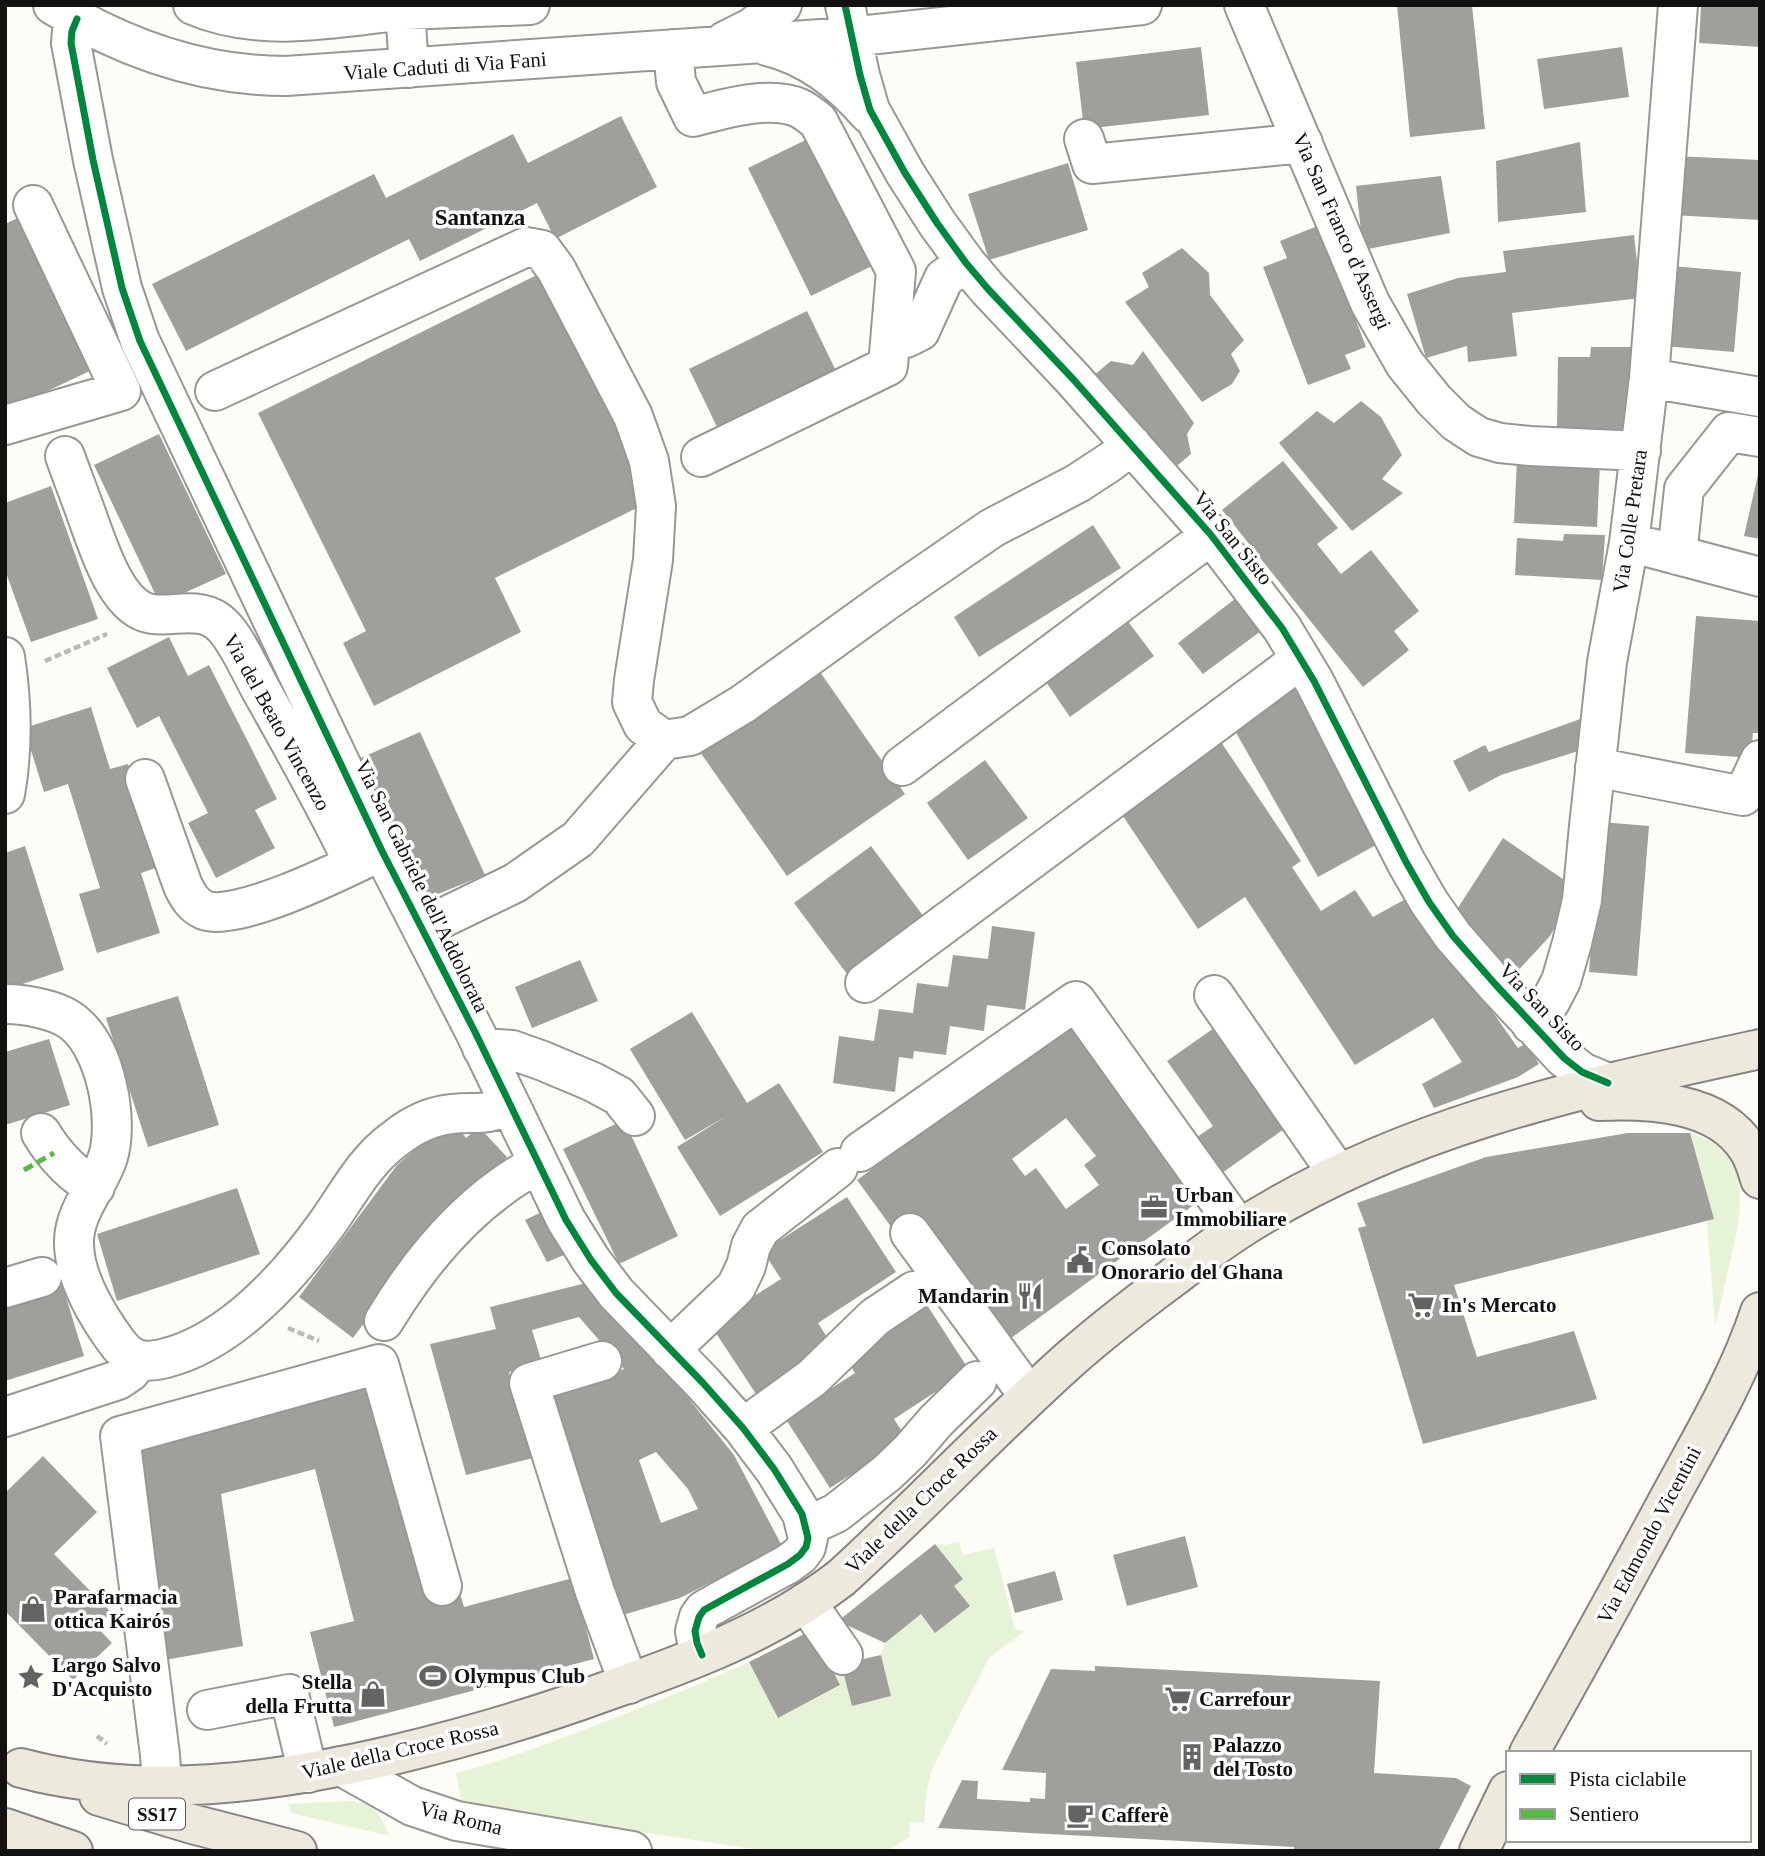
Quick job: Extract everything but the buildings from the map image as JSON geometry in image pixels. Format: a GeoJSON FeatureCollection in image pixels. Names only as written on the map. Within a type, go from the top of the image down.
{"type":"FeatureCollection","features":[{"type":"Feature","properties":{"kind":"main road","name":"Viale della Croce Rossa"},"geometry":{"type":"LineString","coordinates":[[13,1765],[82,1781],[162,1786],[217,1784],[324,1770],[428,1747],[497,1728],[629,1684],[702,1655],[760,1630],[828,1588],[862,1559],[1029,1396],[1096,1336],[1239,1229],[1338,1174],[1404,1144],[1504,1111],[1608,1083],[1753,1054]]}},
{"type":"Feature","properties":{"kind":"main road"},"geometry":{"type":"LineString","coordinates":[[1504,1111],[1568,1102],[1623,1100],[1682,1106],[1713,1118],[1736,1133],[1751,1154],[1760,1179]]}},
{"type":"Feature","properties":{"kind":"main road","name":"Via Edmondo Vicentini"},"geometry":{"type":"LineString","coordinates":[[1530,1751],[1688,1464],[1742,1360],[1760,1312]]}},
{"type":"Feature","properties":{"kind":"main road","name":"SS17"},"geometry":{"type":"LineString","coordinates":[[13,1765],[151,1812],[297,1851]]}},
{"type":"Feature","properties":{"kind":"main road"},"geometry":{"type":"LineString","coordinates":[[1479,1851],[1506,1795]]}},
{"type":"Feature","properties":{"kind":"main road"},"geometry":{"type":"LineString","coordinates":[[5,1828],[73,1851]]}},
{"type":"Feature","properties":{"kind":"street"},"geometry":{"type":"LineString","coordinates":[[193,5],[231,18],[288,23],[405,10],[530,5]]}},
{"type":"Feature","properties":{"kind":"street"},"geometry":{"type":"LineString","coordinates":[[713,46],[751,28],[782,5]]}},
{"type":"Feature","properties":{"kind":"street","name":"Via San Franco d'Assergi"},"geometry":{"type":"LineString","coordinates":[[1244,5],[1370,303],[1405,364],[1445,412],[1479,437],[1500,443],[1640,451]]}},
{"type":"Feature","properties":{"kind":"street","name":"Via Colle Pretara"},"geometry":{"type":"LineString","coordinates":[[1535,1028],[1555,992],[1568,960],[1582,900],[1607,662],[1629,542],[1649,379],[1678,5]]}},
{"type":"Feature","properties":{"kind":"street","name":"Viale Caduti di Via Fani"},"geometry":{"type":"LineString","coordinates":[[89,15],[152,54],[186,64],[238,74],[297,76],[751,43],[848,21],[1135,6]]}},
{"type":"Feature","properties":{"kind":"street"},"geometry":{"type":"LineString","coordinates":[[405,10],[409,68]]}},
{"type":"Feature","properties":{"kind":"street","name":"Via San Gabriele dell'Addolorata"},"geometry":{"type":"LineString","coordinates":[[89,15],[72,31],[71,43],[122,288],[140,341],[368,858],[422,928],[566,1220],[591,1260],[616,1293],[743,1428],[792,1496],[806,1527]]}},
{"type":"Feature","properties":{"kind":"street","name":"Via San Sisto"},"geometry":{"type":"LineString","coordinates":[[848,21],[863,87],[876,121],[922,201],[965,263],[1211,535],[1282,628],[1314,681],[1406,862],[1430,902],[1468,954],[1564,1058],[1590,1076],[1608,1083]]}},
{"type":"Feature","properties":{"kind":"street","name":"Via San Sisto"},"geometry":{"type":"LineString","coordinates":[[751,43],[778,49],[817,66],[847,90],[876,121]]}},
{"type":"Feature","properties":{"kind":"street"},"geometry":{"type":"LineString","coordinates":[[673,49],[676,82],[693,117],[740,105],[780,103],[799,108],[818,121],[896,271],[888,366],[701,457]]}},
{"type":"Feature","properties":{"kind":"street"},"geometry":{"type":"LineString","coordinates":[[1084,139],[1092,164],[1303,144]]}},
{"type":"Feature","properties":{"kind":"street"},"geometry":{"type":"LineString","coordinates":[[5,425],[121,391],[33,205]]}},
{"type":"Feature","properties":{"kind":"street"},"geometry":{"type":"LineString","coordinates":[[215,391],[526,247],[542,250],[556,269],[633,416],[649,461],[656,506],[653,560],[632,702],[643,725],[664,740]]}},
{"type":"Feature","properties":{"kind":"street"},"geometry":{"type":"LineString","coordinates":[[891,336],[906,338],[920,331],[944,278],[965,263]]}},
{"type":"Feature","properties":{"kind":"street"},"geometry":{"type":"LineString","coordinates":[[1649,379],[1760,397]]}},
{"type":"Feature","properties":{"kind":"street"},"geometry":{"type":"LineString","coordinates":[[1676,555],[1684,489],[1729,432],[1760,437]]}},
{"type":"Feature","properties":{"kind":"street"},"geometry":{"type":"LineString","coordinates":[[422,928],[516,883],[578,839],[664,740],[690,736],[743,704],[992,528],[1078,483],[1132,445]]}},
{"type":"Feature","properties":{"kind":"street"},"geometry":{"type":"LineString","coordinates":[[65,456],[108,569],[128,600],[139,610],[152,614]]}},
{"type":"Feature","properties":{"kind":"street"},"geometry":{"type":"LineString","coordinates":[[902,766],[1211,535]]}},
{"type":"Feature","properties":{"kind":"street"},"geometry":{"type":"LineString","coordinates":[[1629,542],[1760,576]]}},
{"type":"Feature","properties":{"kind":"street","name":"Via del Beato Vincenzo"},"geometry":{"type":"LineString","coordinates":[[152,614],[201,613],[224,626],[322,800],[368,858]]}},
{"type":"Feature","properties":{"kind":"street"},"geometry":{"type":"LineString","coordinates":[[865,983],[1301,659]]}},
{"type":"Feature","properties":{"kind":"street"},"geometry":{"type":"LineString","coordinates":[[5,794],[10,758],[11,716],[7,667]]}},
{"type":"Feature","properties":{"kind":"street"},"geometry":{"type":"LineString","coordinates":[[1595,767],[1743,796],[1760,760]]}},
{"type":"Feature","properties":{"kind":"street"},"geometry":{"type":"LineString","coordinates":[[145,779],[188,896],[205,910],[217,912],[246,907],[277,897],[368,858]]}},
{"type":"Feature","properties":{"kind":"street"},"geometry":{"type":"LineString","coordinates":[[1214,995],[1338,1174]]}},
{"type":"Feature","properties":{"kind":"street"},"geometry":{"type":"LineString","coordinates":[[670,1350],[736,1287],[760,1229],[849,1160],[1076,1001],[1239,1229]]}},
{"type":"Feature","properties":{"kind":"street"},"geometry":{"type":"LineString","coordinates":[[5,1004],[20,1004],[63,1016],[75,1023],[85,1034],[101,1068],[111,1110],[112,1144],[101,1177],[77,1225],[74,1236],[75,1256],[95,1308],[126,1353],[139,1361],[159,1360],[187,1351],[228,1327],[255,1306],[281,1282],[366,1168],[396,1137],[440,1116],[454,1113],[486,1114],[509,1104]]}},
{"type":"Feature","properties":{"kind":"street","name":"Via San Sisto"},"geometry":{"type":"LineString","coordinates":[[1535,1028],[1547,1049],[1554,1074],[1553,1087],[1545,1100]]}},
{"type":"Feature","properties":{"kind":"street"},"geometry":{"type":"LineString","coordinates":[[482,1048],[512,1050],[580,1077],[619,1096],[635,1115]]}},
{"type":"Feature","properties":{"kind":"street"},"geometry":{"type":"LineString","coordinates":[[40,1152],[94,1187]]}},
{"type":"Feature","properties":{"kind":"street"},"geometry":{"type":"LineString","coordinates":[[384,1321],[421,1265],[463,1219],[496,1190],[538,1164]]}},
{"type":"Feature","properties":{"kind":"street"},"geometry":{"type":"LineString","coordinates":[[910,1233],[1029,1396]]}},
{"type":"Feature","properties":{"kind":"street"},"geometry":{"type":"LineString","coordinates":[[5,1288],[42,1277]]}},
{"type":"Feature","properties":{"kind":"street"},"geometry":{"type":"LineString","coordinates":[[743,1428],[804,1384],[876,1317],[914,1291]]}},
{"type":"Feature","properties":{"kind":"street"},"geometry":{"type":"LineString","coordinates":[[5,1417],[118,1380],[130,1372],[139,1361]]}},
{"type":"Feature","properties":{"kind":"street"},"geometry":{"type":"LineString","coordinates":[[602,1361],[529,1383],[595,1592],[629,1684]]}},
{"type":"Feature","properties":{"kind":"street"},"geometry":{"type":"LineString","coordinates":[[162,1786],[120,1436],[379,1364],[442,1586]]}},
{"type":"Feature","properties":{"kind":"street"},"geometry":{"type":"LineString","coordinates":[[702,1655],[696,1624],[705,1610],[800,1555],[808,1542],[806,1527],[836,1513],[887,1473],[977,1381]]}},
{"type":"Feature","properties":{"kind":"street"},"geometry":{"type":"LineString","coordinates":[[806,1602],[843,1655]]}},
{"type":"Feature","properties":{"kind":"street"},"geometry":{"type":"LineString","coordinates":[[207,1710],[289,1694],[324,1770]]}},
{"type":"Feature","properties":{"kind":"street","name":"Via Roma"},"geometry":{"type":"LineString","coordinates":[[324,1770],[412,1806],[457,1821],[632,1851]]}},
{"type":"Feature","properties":{"kind":"street"},"geometry":{"type":"LineString","coordinates":[[5,1846],[40,1851]]}},
{"type":"Feature","properties":{"kind":"path"},"geometry":{"type":"LineString","coordinates":[[7,667],[152,614]]}},
{"type":"Feature","properties":{"kind":"path"},"geometry":{"type":"LineString","coordinates":[[255,1306],[290,1328],[326,1343]]}},
{"type":"Feature","properties":{"kind":"green space"},"geometry":{"type":"Polygon","coordinates":[[[1690,1133],[1709,1141],[1730,1160],[1739,1189],[1736,1237],[1715,1326],[1707,1221],[1690,1133]]]}},
{"type":"Feature","properties":{"kind":"green space"},"geometry":{"type":"Polygon","coordinates":[[[959,1542],[963,1555],[994,1548],[1015,1629],[1025,1631],[989,1658],[931,1771],[924,1823],[910,1822],[909,1837],[888,1851],[767,1851],[536,1816],[464,1813],[456,1773],[567,1736],[749,1662],[778,1718],[840,1686],[831,1667],[841,1664],[852,1706],[891,1696],[881,1655],[885,1643],[921,1614],[935,1633],[954,1586],[962,1579],[935,1544],[959,1542]]]}},
{"type":"Feature","properties":{"kind":"green space"},"geometry":{"type":"Polygon","coordinates":[[[350,1801],[366,1804],[376,1811],[390,1836],[291,1813],[288,1804],[350,1801]]]}},
{"type":"Feature","properties":{"kind":"marked path"},"geometry":{"type":"LineString","coordinates":[[24,1170],[54,1153]]}},
{"type":"Feature","properties":{"kind":"cycle path"},"geometry":{"type":"LineString","coordinates":[[845,5],[870,110],[937,223],[988,289],[1073,379],[1211,535],[1282,628],[1314,681],[1406,862],[1453,936],[1564,1058],[1582,1072],[1608,1083]]}},
{"type":"Feature","properties":{"kind":"cycle path"},"geometry":{"type":"LineString","coordinates":[[77,19],[71,43],[93,160],[122,288],[140,341],[382,851],[475,1032],[566,1220],[591,1260],[616,1293],[743,1428],[774,1469],[802,1514],[808,1538],[800,1555],[704,1610],[699,1617],[695,1631],[702,1655]]}},
{"type":"Feature","properties":{"kind":"place","name":"Urban Immobiliare"},"geometry":{"type":"Point","coordinates":[1154,1207]}},
{"type":"Feature","properties":{"kind":"place","name":"Consolato Onorario del Ghana"},"geometry":{"type":"Point","coordinates":[1080,1260]}},
{"type":"Feature","properties":{"kind":"place","name":"Mandarin"},"geometry":{"type":"Point","coordinates":[1030,1296]}},
{"type":"Feature","properties":{"kind":"place","name":"In's Mercato"},"geometry":{"type":"Point","coordinates":[1421,1305]}},
{"type":"Feature","properties":{"kind":"place","name":"Parafarmacia ottica Kairós"},"geometry":{"type":"Point","coordinates":[33,1609]}},
{"type":"Feature","properties":{"kind":"place","name":"Olympus Club"},"geometry":{"type":"Point","coordinates":[433,1676]}},
{"type":"Feature","properties":{"kind":"place","name":"Largo Salvo D'Acquisto"},"geometry":{"type":"Point","coordinates":[31,1677]}},
{"type":"Feature","properties":{"kind":"place","name":"Stella della Frutta"},"geometry":{"type":"Point","coordinates":[373,1694]}},
{"type":"Feature","properties":{"kind":"place","name":"Carrefour"},"geometry":{"type":"Point","coordinates":[1178,1699]}},
{"type":"Feature","properties":{"kind":"place","name":"Palazzo del Tosto"},"geometry":{"type":"Point","coordinates":[1192,1757]}},
{"type":"Feature","properties":{"kind":"place","name":"Cafferè"},"geometry":{"type":"Point","coordinates":[1080,1815]}},
{"type":"Feature","properties":{"kind":"district","name":"Santanza"},"geometry":{"type":"Point","coordinates":[480,217]}}]}
